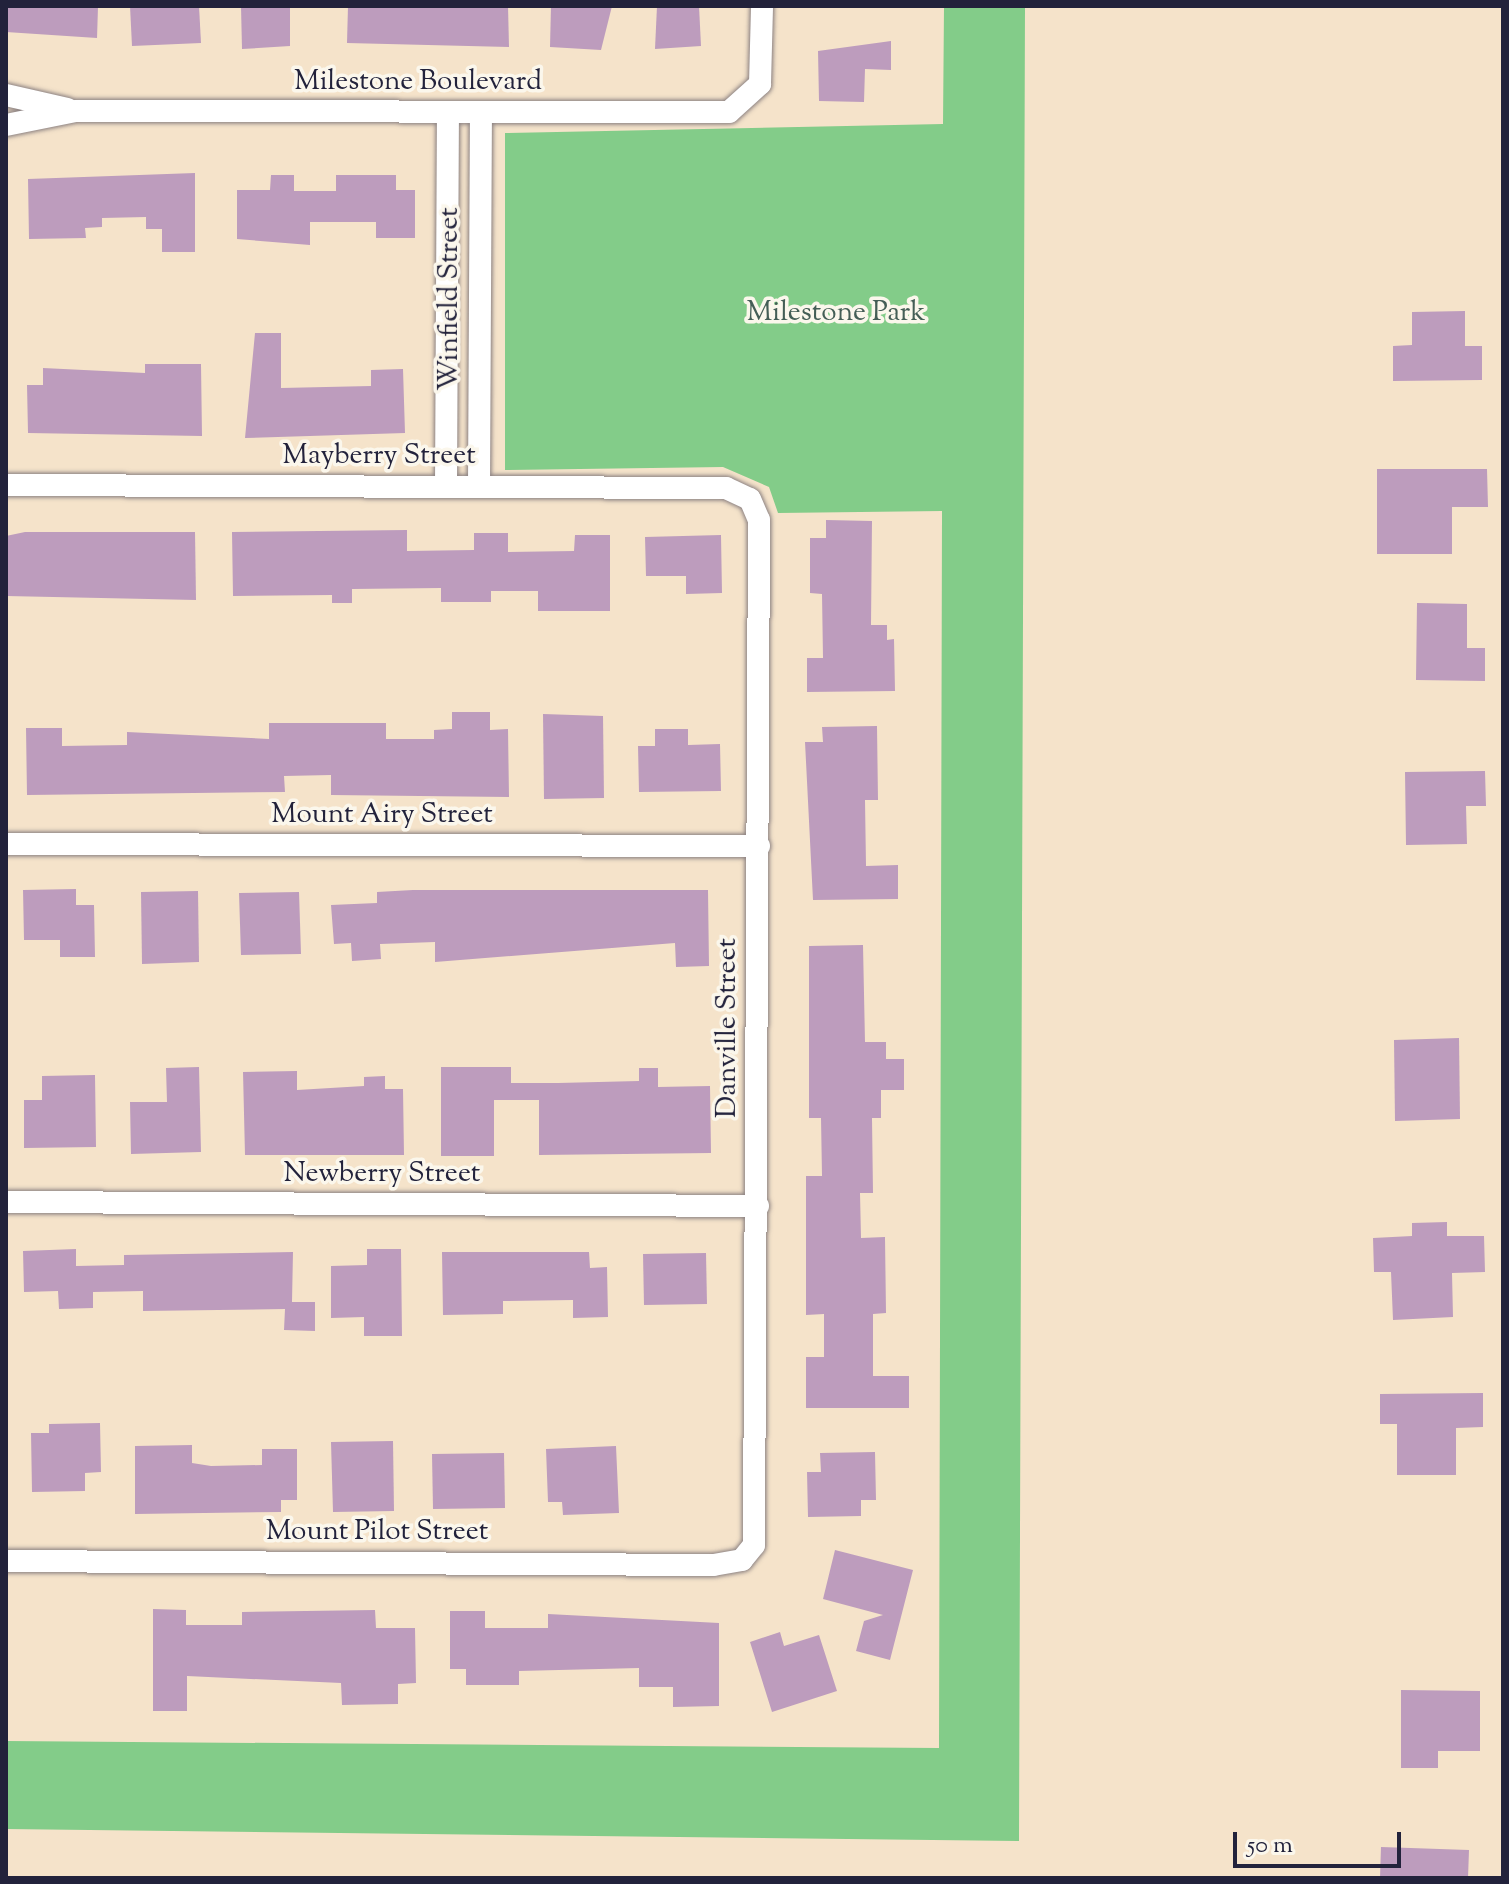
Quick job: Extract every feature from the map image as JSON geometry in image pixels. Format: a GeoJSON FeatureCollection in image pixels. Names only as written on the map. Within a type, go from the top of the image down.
{"type":"FeatureCollection","features":[{"type":"Feature","properties":{"kind":"street","name":"Milestone Boulevard"},"geometry":{"type":"LineString","coordinates":[[6,125],[76,111],[729,112],[755,95],[762,6]]}},
{"type":"Feature","properties":{"kind":"street","name":"Milestone Boulevard"},"geometry":{"type":"LineString","coordinates":[[6,95],[76,111]]}},
{"type":"Feature","properties":{"kind":"street","name":"Winfield Street"},"geometry":{"type":"LineString","coordinates":[[446,486],[448,112]]}},
{"type":"Feature","properties":{"kind":"street","name":"Winfield Street"},"geometry":{"type":"LineString","coordinates":[[479,486],[481,112]]}},
{"type":"Feature","properties":{"kind":"street","name":"Mayberry Street"},"geometry":{"type":"LineString","coordinates":[[6,485],[726,488],[750,499]]}},
{"type":"Feature","properties":{"kind":"street","name":"Danville Street"},"geometry":{"type":"LineString","coordinates":[[745,1557],[757,1537],[759,520],[750,499]]}},
{"type":"Feature","properties":{"kind":"street","name":"Mount Airy Street"},"geometry":{"type":"LineString","coordinates":[[6,844],[759,846]]}},
{"type":"Feature","properties":{"kind":"street","name":"Newberry Street"},"geometry":{"type":"LineString","coordinates":[[6,1202],[758,1206]]}},
{"type":"Feature","properties":{"kind":"street","name":"Mount Pilot Street"},"geometry":{"type":"LineString","coordinates":[[6,1561],[713,1565],[745,1557]]}},
{"type":"Feature","properties":{"kind":"green space","name":"Milestone Park"},"geometry":{"type":"Polygon","coordinates":[[[944,6],[1025,6],[1019,1841],[6,1829],[6,1741],[939,1748],[942,511],[778,513],[769,487],[723,467],[505,470],[505,133],[943,124],[944,6]]]}},
{"type":"Feature","properties":{"kind":"building"},"geometry":{"type":"Polygon","coordinates":[[[6,6],[98,6],[97,38],[6,32],[6,6]]]}},
{"type":"Feature","properties":{"kind":"building"},"geometry":{"type":"Polygon","coordinates":[[[130,6],[199,6],[201,43],[132,46],[130,6]]]}},
{"type":"Feature","properties":{"kind":"building"},"geometry":{"type":"Polygon","coordinates":[[[241,6],[290,6],[290,46],[242,49],[241,6]]]}},
{"type":"Feature","properties":{"kind":"building"},"geometry":{"type":"Polygon","coordinates":[[[348,6],[508,6],[509,47],[347,43],[348,6]]]}},
{"type":"Feature","properties":{"kind":"building"},"geometry":{"type":"Polygon","coordinates":[[[551,6],[612,6],[601,50],[550,47],[551,6]]]}},
{"type":"Feature","properties":{"kind":"building"},"geometry":{"type":"Polygon","coordinates":[[[657,6],[699,6],[701,46],[655,49],[657,6]]]}},
{"type":"Feature","properties":{"kind":"building"},"geometry":{"type":"Polygon","coordinates":[[[891,41],[891,70],[865,69],[864,102],[819,101],[818,51],[891,41]]]}},
{"type":"Feature","properties":{"kind":"building"},"geometry":{"type":"Polygon","coordinates":[[[195,173],[195,252],[162,252],[162,229],[146,229],[146,217],[102,218],[102,227],[85,228],[86,238],[29,239],[28,179],[195,173]]]}},
{"type":"Feature","properties":{"kind":"building"},"geometry":{"type":"Polygon","coordinates":[[[271,175],[294,175],[294,191],[336,191],[336,175],[396,175],[396,190],[415,190],[415,238],[376,238],[376,222],[310,222],[310,245],[237,239],[237,190],[270,190],[271,175]]]}},
{"type":"Feature","properties":{"kind":"building"},"geometry":{"type":"Polygon","coordinates":[[[1465,311],[1465,346],[1482,346],[1482,380],[1393,381],[1393,346],[1412,345],[1412,312],[1465,311]]]}},
{"type":"Feature","properties":{"kind":"building"},"geometry":{"type":"Polygon","coordinates":[[[255,333],[281,333],[281,388],[371,386],[371,370],[403,369],[405,433],[245,438],[255,333]]]}},
{"type":"Feature","properties":{"kind":"building"},"geometry":{"type":"Polygon","coordinates":[[[145,364],[201,364],[202,436],[28,433],[27,385],[43,385],[43,368],[145,373],[145,364]]]}},
{"type":"Feature","properties":{"kind":"building"},"geometry":{"type":"Polygon","coordinates":[[[1377,469],[1487,469],[1488,507],[1452,507],[1452,554],[1377,554],[1377,469]]]}},
{"type":"Feature","properties":{"kind":"building"},"geometry":{"type":"Polygon","coordinates":[[[826,520],[872,521],[871,625],[887,625],[887,640],[894,639],[895,691],[807,692],[807,658],[823,658],[822,594],[810,593],[810,538],[826,538],[826,520]]]}},
{"type":"Feature","properties":{"kind":"building"},"geometry":{"type":"Polygon","coordinates":[[[407,530],[407,551],[474,550],[474,533],[508,533],[508,552],[574,551],[575,535],[610,535],[610,611],[538,611],[538,591],[491,591],[491,602],[441,602],[441,588],[352,589],[352,603],[332,603],[332,595],[233,596],[232,532],[407,530]]]}},
{"type":"Feature","properties":{"kind":"building"},"geometry":{"type":"Polygon","coordinates":[[[25,532],[195,532],[196,600],[6,596],[6,536],[25,532]]]}},
{"type":"Feature","properties":{"kind":"building"},"geometry":{"type":"Polygon","coordinates":[[[721,535],[722,593],[686,594],[686,576],[646,576],[645,537],[721,535]]]}},
{"type":"Feature","properties":{"kind":"building"},"geometry":{"type":"Polygon","coordinates":[[[1417,603],[1467,604],[1467,648],[1485,648],[1485,681],[1416,680],[1417,603]]]}},
{"type":"Feature","properties":{"kind":"building"},"geometry":{"type":"Polygon","coordinates":[[[452,712],[490,712],[490,730],[508,729],[509,797],[331,795],[331,775],[284,776],[285,792],[27,795],[26,728],[62,728],[62,746],[127,745],[127,732],[269,739],[269,723],[386,723],[386,739],[434,739],[434,730],[452,729],[452,712]]]}},
{"type":"Feature","properties":{"kind":"building"},"geometry":{"type":"Polygon","coordinates":[[[543,714],[603,716],[604,798],[544,799],[543,714]]]}},
{"type":"Feature","properties":{"kind":"building"},"geometry":{"type":"Polygon","coordinates":[[[877,726],[878,800],[865,800],[866,866],[898,865],[898,899],[813,900],[805,742],[823,742],[822,727],[877,726]]]}},
{"type":"Feature","properties":{"kind":"building"},"geometry":{"type":"Polygon","coordinates":[[[655,729],[688,729],[688,745],[720,744],[721,791],[639,792],[638,746],[655,746],[655,729]]]}},
{"type":"Feature","properties":{"kind":"building"},"geometry":{"type":"Polygon","coordinates":[[[1485,771],[1486,806],[1466,806],[1467,844],[1406,845],[1405,772],[1485,771]]]}},
{"type":"Feature","properties":{"kind":"building"},"geometry":{"type":"Polygon","coordinates":[[[76,889],[76,905],[94,905],[95,957],[60,957],[60,940],[24,940],[23,890],[76,889]]]}},
{"type":"Feature","properties":{"kind":"building"},"geometry":{"type":"Polygon","coordinates":[[[708,890],[709,966],[676,967],[675,943],[435,962],[435,942],[380,944],[381,959],[352,961],[351,943],[334,944],[331,905],[377,903],[377,892],[708,890]]]}},
{"type":"Feature","properties":{"kind":"building"},"geometry":{"type":"Polygon","coordinates":[[[198,891],[199,962],[142,964],[141,892],[198,891]]]}},
{"type":"Feature","properties":{"kind":"building"},"geometry":{"type":"Polygon","coordinates":[[[299,892],[301,954],[241,955],[239,893],[299,892]]]}},
{"type":"Feature","properties":{"kind":"building"},"geometry":{"type":"Polygon","coordinates":[[[863,945],[865,1042],[886,1042],[886,1059],[904,1059],[904,1090],[881,1090],[881,1118],[872,1118],[873,1193],[860,1193],[861,1238],[885,1237],[886,1313],[873,1314],[873,1376],[909,1376],[909,1408],[806,1408],[806,1357],[824,1357],[824,1314],[806,1315],[806,1176],[822,1176],[821,1118],[809,1118],[809,946],[863,945]]]}},
{"type":"Feature","properties":{"kind":"building"},"geometry":{"type":"Polygon","coordinates":[[[1459,1038],[1460,1119],[1395,1121],[1394,1040],[1459,1038]]]}},
{"type":"Feature","properties":{"kind":"building"},"geometry":{"type":"Polygon","coordinates":[[[199,1067],[201,1152],[131,1154],[130,1102],[167,1102],[166,1068],[199,1067]]]}},
{"type":"Feature","properties":{"kind":"building"},"geometry":{"type":"Polygon","coordinates":[[[441,1067],[511,1067],[511,1083],[639,1081],[639,1068],[658,1068],[658,1087],[710,1086],[711,1153],[539,1155],[539,1100],[494,1100],[494,1156],[441,1156],[441,1067]]]}},
{"type":"Feature","properties":{"kind":"building"},"geometry":{"type":"Polygon","coordinates":[[[297,1071],[297,1090],[364,1086],[364,1077],[385,1076],[385,1089],[403,1089],[404,1155],[245,1155],[243,1072],[297,1071]]]}},
{"type":"Feature","properties":{"kind":"building"},"geometry":{"type":"Polygon","coordinates":[[[95,1075],[96,1147],[24,1148],[24,1100],[42,1100],[42,1076],[95,1075]]]}},
{"type":"Feature","properties":{"kind":"building"},"geometry":{"type":"Polygon","coordinates":[[[1447,1222],[1447,1236],[1484,1236],[1485,1272],[1452,1273],[1453,1317],[1393,1320],[1391,1272],[1374,1272],[1373,1238],[1412,1236],[1412,1223],[1447,1222]]]}},
{"type":"Feature","properties":{"kind":"building"},"geometry":{"type":"Polygon","coordinates":[[[76,1249],[76,1266],[124,1265],[124,1255],[293,1252],[292,1302],[315,1302],[315,1331],[284,1330],[285,1309],[143,1311],[143,1291],[93,1292],[93,1308],[59,1309],[58,1291],[24,1292],[23,1251],[76,1249]]]}},
{"type":"Feature","properties":{"kind":"building"},"geometry":{"type":"Polygon","coordinates":[[[367,1249],[401,1249],[402,1336],[364,1336],[364,1317],[331,1318],[331,1266],[367,1265],[367,1249]]]}},
{"type":"Feature","properties":{"kind":"building"},"geometry":{"type":"Polygon","coordinates":[[[442,1252],[589,1252],[590,1268],[607,1267],[608,1317],[573,1318],[573,1300],[503,1301],[503,1314],[443,1315],[442,1252]]]}},
{"type":"Feature","properties":{"kind":"building"},"geometry":{"type":"Polygon","coordinates":[[[706,1253],[707,1304],[644,1305],[643,1254],[706,1253]]]}},
{"type":"Feature","properties":{"kind":"building"},"geometry":{"type":"Polygon","coordinates":[[[1483,1393],[1483,1427],[1456,1428],[1456,1475],[1397,1475],[1397,1424],[1380,1424],[1380,1394],[1483,1393]]]}},
{"type":"Feature","properties":{"kind":"building"},"geometry":{"type":"Polygon","coordinates":[[[100,1423],[101,1472],[85,1473],[85,1491],[32,1492],[31,1433],[49,1433],[49,1424],[100,1423]]]}},
{"type":"Feature","properties":{"kind":"building"},"geometry":{"type":"Polygon","coordinates":[[[393,1441],[394,1511],[333,1512],[331,1442],[393,1441]]]}},
{"type":"Feature","properties":{"kind":"building"},"geometry":{"type":"Polygon","coordinates":[[[192,1445],[192,1463],[211,1466],[262,1465],[262,1449],[297,1449],[297,1500],[281,1500],[281,1512],[135,1514],[135,1446],[192,1445]]]}},
{"type":"Feature","properties":{"kind":"building"},"geometry":{"type":"Polygon","coordinates":[[[616,1446],[619,1513],[563,1515],[562,1502],[548,1502],[546,1449],[616,1446]]]}},
{"type":"Feature","properties":{"kind":"building"},"geometry":{"type":"Polygon","coordinates":[[[875,1452],[876,1500],[861,1500],[861,1516],[808,1517],[807,1472],[821,1472],[820,1453],[875,1452]]]}},
{"type":"Feature","properties":{"kind":"building"},"geometry":{"type":"Polygon","coordinates":[[[504,1453],[505,1508],[433,1509],[432,1454],[504,1453]]]}},
{"type":"Feature","properties":{"kind":"building"},"geometry":{"type":"Polygon","coordinates":[[[835,1550],[913,1570],[890,1660],[856,1651],[864,1621],[883,1615],[823,1599],[835,1550]]]}},
{"type":"Feature","properties":{"kind":"building"},"geometry":{"type":"Polygon","coordinates":[[[153,1609],[186,1610],[186,1625],[242,1625],[242,1612],[375,1610],[376,1628],[415,1628],[416,1683],[398,1684],[398,1704],[342,1705],[341,1683],[187,1676],[187,1711],[153,1711],[153,1609]]]}},
{"type":"Feature","properties":{"kind":"building"},"geometry":{"type":"Polygon","coordinates":[[[450,1611],[485,1611],[485,1628],[548,1628],[548,1614],[719,1623],[719,1706],[673,1707],[673,1687],[639,1687],[639,1668],[519,1671],[519,1685],[466,1685],[466,1669],[450,1669],[450,1611]]]}},
{"type":"Feature","properties":{"kind":"building"},"geometry":{"type":"Polygon","coordinates":[[[780,1632],[784,1646],[819,1635],[837,1691],[772,1712],[750,1642],[780,1632]]]}},
{"type":"Feature","properties":{"kind":"building"},"geometry":{"type":"Polygon","coordinates":[[[1401,1690],[1480,1691],[1480,1751],[1438,1751],[1438,1768],[1401,1768],[1401,1690]]]}},
{"type":"Feature","properties":{"kind":"building"},"geometry":{"type":"Polygon","coordinates":[[[1381,1847],[1469,1850],[1468,1878],[1380,1878],[1381,1847]]]}}]}
